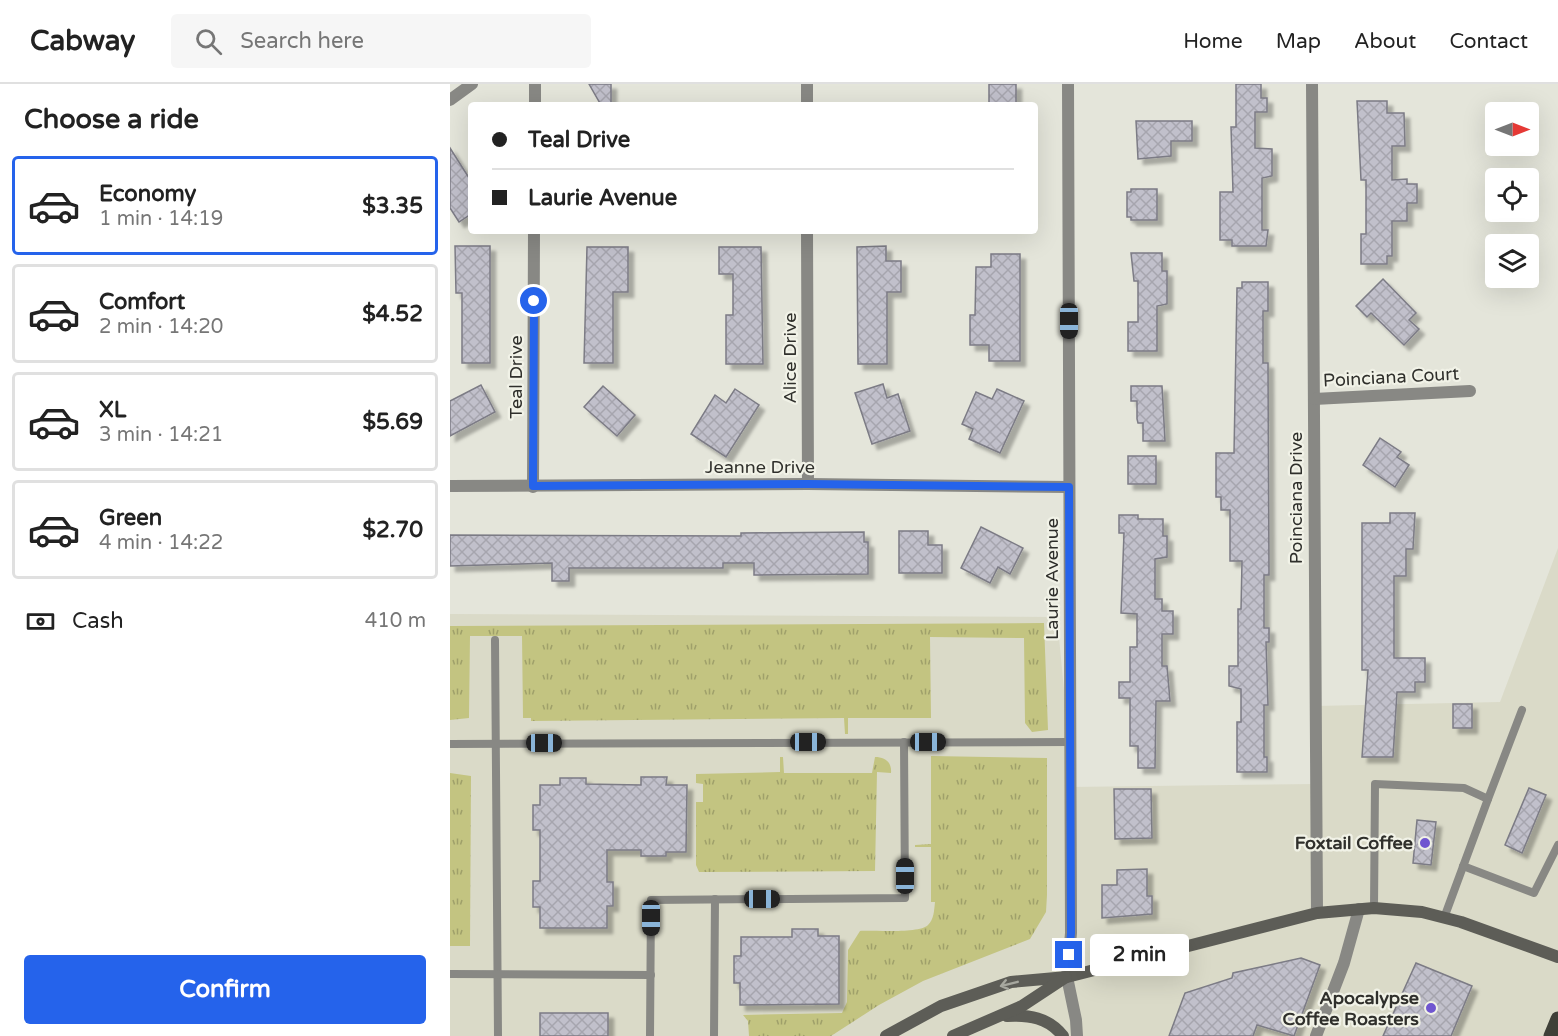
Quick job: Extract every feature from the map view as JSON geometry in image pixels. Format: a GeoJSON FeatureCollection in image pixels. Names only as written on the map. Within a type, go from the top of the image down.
{"type":"FeatureCollection","features":[{"type":"Feature","properties":{"kind":"main road"},"geometry":{"type":"LineString","coordinates":[[886,1036],[941,1006],[1011,982],[1066,977],[1317,912],[1374,908],[1422,912],[1558,957]]}},
{"type":"Feature","properties":{"kind":"main road"},"geometry":{"type":"LineString","coordinates":[[953,1036],[1022,1006],[1066,977]]}},
{"type":"Feature","properties":{"kind":"main road"},"geometry":{"type":"LineString","coordinates":[[999,1016],[1036,1017],[1044,1020],[1063,1036]]}},
{"type":"Feature","properties":{"kind":"main road"},"geometry":{"type":"LineString","coordinates":[[1551,1036],[1558,1018]]}},
{"type":"Feature","properties":{"kind":"street"},"geometry":{"type":"LineString","coordinates":[[450,100],[472,84]]}},
{"type":"Feature","properties":{"kind":"street"},"geometry":{"type":"LineString","coordinates":[[534,102],[535,84]]}},
{"type":"Feature","properties":{"kind":"street"},"geometry":{"type":"LineString","coordinates":[[807,84],[807,102]]}},
{"type":"Feature","properties":{"kind":"street","name":"Laurie Avenue"},"geometry":{"type":"LineString","coordinates":[[1068,84],[1071,933],[1066,977],[1076,1020],[1077,1036]]}},
{"type":"Feature","properties":{"kind":"street","name":"Poinciana Drive"},"geometry":{"type":"LineString","coordinates":[[1312,84],[1317,912]]}},
{"type":"Feature","properties":{"kind":"street","name":"Teal Drive"},"geometry":{"type":"LineString","coordinates":[[533,486],[534,234]]}},
{"type":"Feature","properties":{"kind":"street","name":"Alice Drive"},"geometry":{"type":"LineString","coordinates":[[807,234],[808,484]]}},
{"type":"Feature","properties":{"kind":"street","name":"Poinciana Court"},"geometry":{"type":"LineString","coordinates":[[1314,399],[1470,392]]}},
{"type":"Feature","properties":{"kind":"street","name":"Jeanne Drive"},"geometry":{"type":"LineString","coordinates":[[450,486],[808,484],[1069,487]]}},
{"type":"Feature","properties":{"kind":"street"},"geometry":{"type":"LineString","coordinates":[[1317,1036],[1344,963],[1359,909]]}},
{"type":"Feature","properties":{"kind":"lane"},"geometry":{"type":"LineString","coordinates":[[495,640],[498,1036]]}},
{"type":"Feature","properties":{"kind":"lane"},"geometry":{"type":"LineString","coordinates":[[1444,918],[1522,710]]}},
{"type":"Feature","properties":{"kind":"lane"},"geometry":{"type":"LineString","coordinates":[[650,1036],[651,900],[905,898],[904,742]]}},
{"type":"Feature","properties":{"kind":"lane"},"geometry":{"type":"LineString","coordinates":[[450,744],[1070,742]]}},
{"type":"Feature","properties":{"kind":"lane"},"geometry":{"type":"LineString","coordinates":[[1374,908],[1375,784],[1464,788],[1488,799]]}},
{"type":"Feature","properties":{"kind":"lane"},"geometry":{"type":"LineString","coordinates":[[1463,866],[1534,893],[1558,845]]}},
{"type":"Feature","properties":{"kind":"lane"},"geometry":{"type":"LineString","coordinates":[[714,1036],[715,899]]}},
{"type":"Feature","properties":{"kind":"lane"},"geometry":{"type":"LineString","coordinates":[[450,974],[651,975]]}},
{"type":"Feature","properties":{"kind":"shaded area"},"geometry":{"type":"Polygon","coordinates":[[[1558,548],[1558,1036],[450,1036],[450,614],[1057,617],[1069,742],[1069,787],[1316,784],[1316,706],[1500,702],[1558,548]]]}},
{"type":"Feature","properties":{"kind":"green space"},"geometry":{"type":"Polygon","coordinates":[[[1044,623],[1048,730],[1032,732],[1025,723],[1024,638],[930,637],[931,718],[848,718],[848,734],[845,734],[844,718],[531,721],[531,718],[523,718],[522,636],[470,636],[469,718],[450,720],[450,626],[1044,623]]]}},
{"type":"Feature","properties":{"kind":"green space"},"geometry":{"type":"Polygon","coordinates":[[[931,756],[1047,758],[1046,912],[1030,939],[923,981],[879,1005],[831,1036],[749,1036],[748,1021],[743,1015],[842,1013],[847,1002],[848,950],[860,931],[915,930],[930,923],[935,902],[931,902],[931,847],[915,847],[915,845],[931,844],[931,756]]]}},
{"type":"Feature","properties":{"kind":"green space"},"geometry":{"type":"Polygon","coordinates":[[[780,757],[783,757],[784,773],[872,773],[875,757],[885,759],[889,763],[891,773],[877,772],[875,871],[699,872],[696,865],[696,802],[703,802],[703,784],[696,783],[696,774],[780,772],[780,757]]]}},
{"type":"Feature","properties":{"kind":"green space"},"geometry":{"type":"Polygon","coordinates":[[[450,773],[471,776],[470,946],[450,946],[450,773]]]}},
{"type":"Feature","properties":{"kind":"building"},"geometry":{"type":"Polygon","coordinates":[[[589,84],[611,84],[611,102],[599,102],[589,84]]]}},
{"type":"Feature","properties":{"kind":"building"},"geometry":{"type":"Polygon","coordinates":[[[989,84],[1016,84],[1016,102],[989,102],[989,84]]]}},
{"type":"Feature","properties":{"kind":"building"},"geometry":{"type":"Polygon","coordinates":[[[1236,84],[1261,84],[1261,98],[1267,98],[1267,112],[1255,112],[1255,148],[1272,149],[1272,176],[1262,178],[1262,230],[1268,230],[1266,246],[1232,246],[1232,240],[1220,240],[1220,192],[1233,192],[1231,127],[1236,127],[1236,84]]]}},
{"type":"Feature","properties":{"kind":"building"},"geometry":{"type":"Polygon","coordinates":[[[1357,101],[1387,101],[1387,113],[1404,113],[1405,146],[1392,146],[1392,180],[1407,179],[1407,184],[1417,184],[1417,203],[1407,203],[1407,221],[1392,221],[1392,256],[1387,256],[1387,264],[1361,264],[1361,234],[1366,234],[1366,180],[1361,180],[1357,101]]]}},
{"type":"Feature","properties":{"kind":"building"},"geometry":{"type":"Polygon","coordinates":[[[1136,121],[1192,121],[1192,141],[1171,141],[1171,156],[1138,159],[1136,121]]]}},
{"type":"Feature","properties":{"kind":"building"},"geometry":{"type":"Polygon","coordinates":[[[450,148],[468,176],[468,216],[459,222],[450,208],[450,148]]]}},
{"type":"Feature","properties":{"kind":"building"},"geometry":{"type":"Polygon","coordinates":[[[1131,189],[1157,189],[1157,220],[1131,220],[1131,217],[1127,217],[1127,192],[1131,192],[1131,189]]]}},
{"type":"Feature","properties":{"kind":"building"},"geometry":{"type":"Polygon","coordinates":[[[455,246],[490,246],[490,363],[462,363],[462,293],[456,293],[455,246]]]}},
{"type":"Feature","properties":{"kind":"building"},"geometry":{"type":"Polygon","coordinates":[[[886,246],[886,261],[901,261],[901,292],[887,292],[887,364],[858,364],[857,247],[886,246]]]}},
{"type":"Feature","properties":{"kind":"building"},"geometry":{"type":"Polygon","coordinates":[[[587,247],[628,247],[628,292],[613,292],[613,363],[584,363],[587,247]]]}},
{"type":"Feature","properties":{"kind":"building"},"geometry":{"type":"Polygon","coordinates":[[[719,247],[761,247],[763,364],[726,364],[726,315],[733,315],[733,274],[719,274],[719,247]]]}},
{"type":"Feature","properties":{"kind":"building"},"geometry":{"type":"Polygon","coordinates":[[[1131,253],[1162,253],[1162,271],[1167,271],[1167,304],[1157,306],[1157,351],[1128,351],[1128,322],[1138,322],[1138,281],[1134,281],[1131,253]]]}},
{"type":"Feature","properties":{"kind":"building"},"geometry":{"type":"Polygon","coordinates":[[[991,254],[1020,254],[1020,361],[989,361],[989,345],[970,345],[970,315],[975,315],[976,267],[991,267],[991,254]]]}},
{"type":"Feature","properties":{"kind":"building"},"geometry":{"type":"Polygon","coordinates":[[[1383,279],[1416,313],[1409,320],[1419,329],[1404,345],[1371,313],[1367,317],[1356,306],[1383,279]]]}},
{"type":"Feature","properties":{"kind":"building"},"geometry":{"type":"Polygon","coordinates":[[[1242,282],[1268,282],[1268,311],[1263,311],[1263,363],[1268,363],[1269,575],[1264,575],[1264,628],[1269,628],[1269,642],[1266,642],[1268,705],[1264,705],[1264,757],[1267,757],[1267,772],[1237,772],[1237,722],[1241,722],[1241,689],[1229,686],[1229,666],[1238,666],[1238,609],[1241,609],[1242,561],[1230,561],[1230,510],[1221,510],[1221,497],[1216,497],[1216,453],[1234,453],[1237,288],[1242,288],[1242,282]]]}},
{"type":"Feature","properties":{"kind":"building"},"geometry":{"type":"Polygon","coordinates":[[[883,384],[887,398],[898,394],[910,431],[872,444],[855,393],[883,384]]]}},
{"type":"Feature","properties":{"kind":"building"},"geometry":{"type":"Polygon","coordinates":[[[481,385],[495,412],[450,436],[450,401],[481,385]]]}},
{"type":"Feature","properties":{"kind":"building"},"geometry":{"type":"Polygon","coordinates":[[[603,386],[635,415],[617,436],[584,407],[603,386]]]}},
{"type":"Feature","properties":{"kind":"building"},"geometry":{"type":"Polygon","coordinates":[[[1131,386],[1162,386],[1165,441],[1143,441],[1143,423],[1138,423],[1137,401],[1131,401],[1131,386]]]}},
{"type":"Feature","properties":{"kind":"building"},"geometry":{"type":"Polygon","coordinates":[[[735,389],[759,405],[726,457],[691,434],[715,395],[726,403],[735,389]]]}},
{"type":"Feature","properties":{"kind":"building"},"geometry":{"type":"Polygon","coordinates":[[[997,389],[1024,401],[1000,453],[969,439],[973,429],[962,424],[976,392],[992,399],[997,389]]]}},
{"type":"Feature","properties":{"kind":"building"},"geometry":{"type":"Polygon","coordinates":[[[1380,438],[1401,452],[1397,457],[1409,465],[1395,487],[1363,465],[1380,438]]]}},
{"type":"Feature","properties":{"kind":"building"},"geometry":{"type":"Polygon","coordinates":[[[1128,456],[1156,456],[1156,484],[1128,484],[1128,456]]]}},
{"type":"Feature","properties":{"kind":"building"},"geometry":{"type":"Polygon","coordinates":[[[1390,513],[1415,513],[1413,549],[1406,549],[1406,576],[1394,576],[1394,658],[1425,658],[1425,682],[1415,682],[1415,692],[1397,692],[1393,757],[1362,757],[1368,670],[1362,670],[1362,523],[1390,523],[1390,513]]]}},
{"type":"Feature","properties":{"kind":"building"},"geometry":{"type":"Polygon","coordinates":[[[1119,515],[1138,515],[1138,519],[1163,519],[1163,536],[1167,536],[1167,557],[1155,559],[1155,599],[1162,599],[1162,611],[1173,611],[1173,634],[1162,634],[1162,666],[1167,666],[1170,701],[1156,701],[1155,768],[1138,768],[1138,746],[1130,746],[1130,698],[1119,698],[1119,682],[1130,682],[1130,647],[1137,647],[1137,614],[1121,613],[1124,533],[1119,533],[1119,515]]]}},
{"type":"Feature","properties":{"kind":"building"},"geometry":{"type":"Polygon","coordinates":[[[981,527],[1023,548],[1010,574],[998,567],[990,583],[961,568],[981,527]]]}},
{"type":"Feature","properties":{"kind":"building"},"geometry":{"type":"Polygon","coordinates":[[[899,531],[928,531],[928,545],[942,545],[942,573],[899,573],[899,531]]]}},
{"type":"Feature","properties":{"kind":"building"},"geometry":{"type":"Polygon","coordinates":[[[864,532],[864,542],[868,542],[868,574],[754,575],[754,563],[723,563],[723,568],[569,568],[569,581],[552,581],[552,563],[450,566],[450,535],[741,536],[741,533],[864,532]]]}},
{"type":"Feature","properties":{"kind":"building"},"geometry":{"type":"Polygon","coordinates":[[[1453,704],[1472,704],[1472,728],[1453,728],[1453,704]]]}},
{"type":"Feature","properties":{"kind":"building"},"geometry":{"type":"Polygon","coordinates":[[[641,777],[667,777],[666,785],[687,785],[686,852],[666,852],[666,856],[641,856],[641,850],[607,850],[607,882],[613,882],[613,906],[607,906],[607,928],[540,928],[540,907],[533,907],[533,881],[540,881],[540,830],[533,830],[533,805],[540,805],[540,785],[560,785],[560,778],[586,778],[586,784],[641,785],[641,777]]]}},
{"type":"Feature","properties":{"kind":"building"},"geometry":{"type":"Polygon","coordinates":[[[1529,788],[1546,795],[1522,853],[1505,845],[1529,788]]]}},
{"type":"Feature","properties":{"kind":"building"},"geometry":{"type":"Polygon","coordinates":[[[1114,789],[1151,789],[1152,838],[1115,839],[1114,789]]]}},
{"type":"Feature","properties":{"kind":"building"},"geometry":{"type":"Polygon","coordinates":[[[1417,820],[1436,822],[1431,865],[1413,863],[1417,820]]]}},
{"type":"Feature","properties":{"kind":"building"},"geometry":{"type":"Polygon","coordinates":[[[1147,869],[1147,896],[1152,896],[1152,914],[1102,918],[1102,885],[1117,885],[1117,870],[1147,869]]]}},
{"type":"Feature","properties":{"kind":"building"},"geometry":{"type":"Polygon","coordinates":[[[792,929],[818,929],[818,936],[839,936],[839,1004],[740,1005],[740,983],[734,983],[734,956],[741,956],[741,937],[792,937],[792,929]]]}},
{"type":"Feature","properties":{"kind":"building"},"geometry":{"type":"Polygon","coordinates":[[[1301,958],[1320,965],[1294,1036],[1257,1025],[1253,1036],[1169,1036],[1185,993],[1232,978],[1233,973],[1301,958]]]}},
{"type":"Feature","properties":{"kind":"building"},"geometry":{"type":"Polygon","coordinates":[[[1416,963],[1472,986],[1451,1036],[1383,1036],[1416,963]]]}},
{"type":"Feature","properties":{"kind":"building"},"geometry":{"type":"Polygon","coordinates":[[[540,1013],[608,1013],[608,1036],[540,1036],[540,1013]]]}},
{"type":"Feature","properties":{"kind":"place","name":"Foxtail Coffee"},"geometry":{"type":"Point","coordinates":[1425,843]}},
{"type":"Feature","properties":{"kind":"place","name":"Apocalypse Coffee Roasters"},"geometry":{"type":"Point","coordinates":[1431,1008]}},
{"type":"Feature","properties":{"kind":"route"},"geometry":{"type":"LineString","coordinates":[[534,301],[533,486],[808,484],[1069,487],[1071,933],[1069,955]]}}]}
